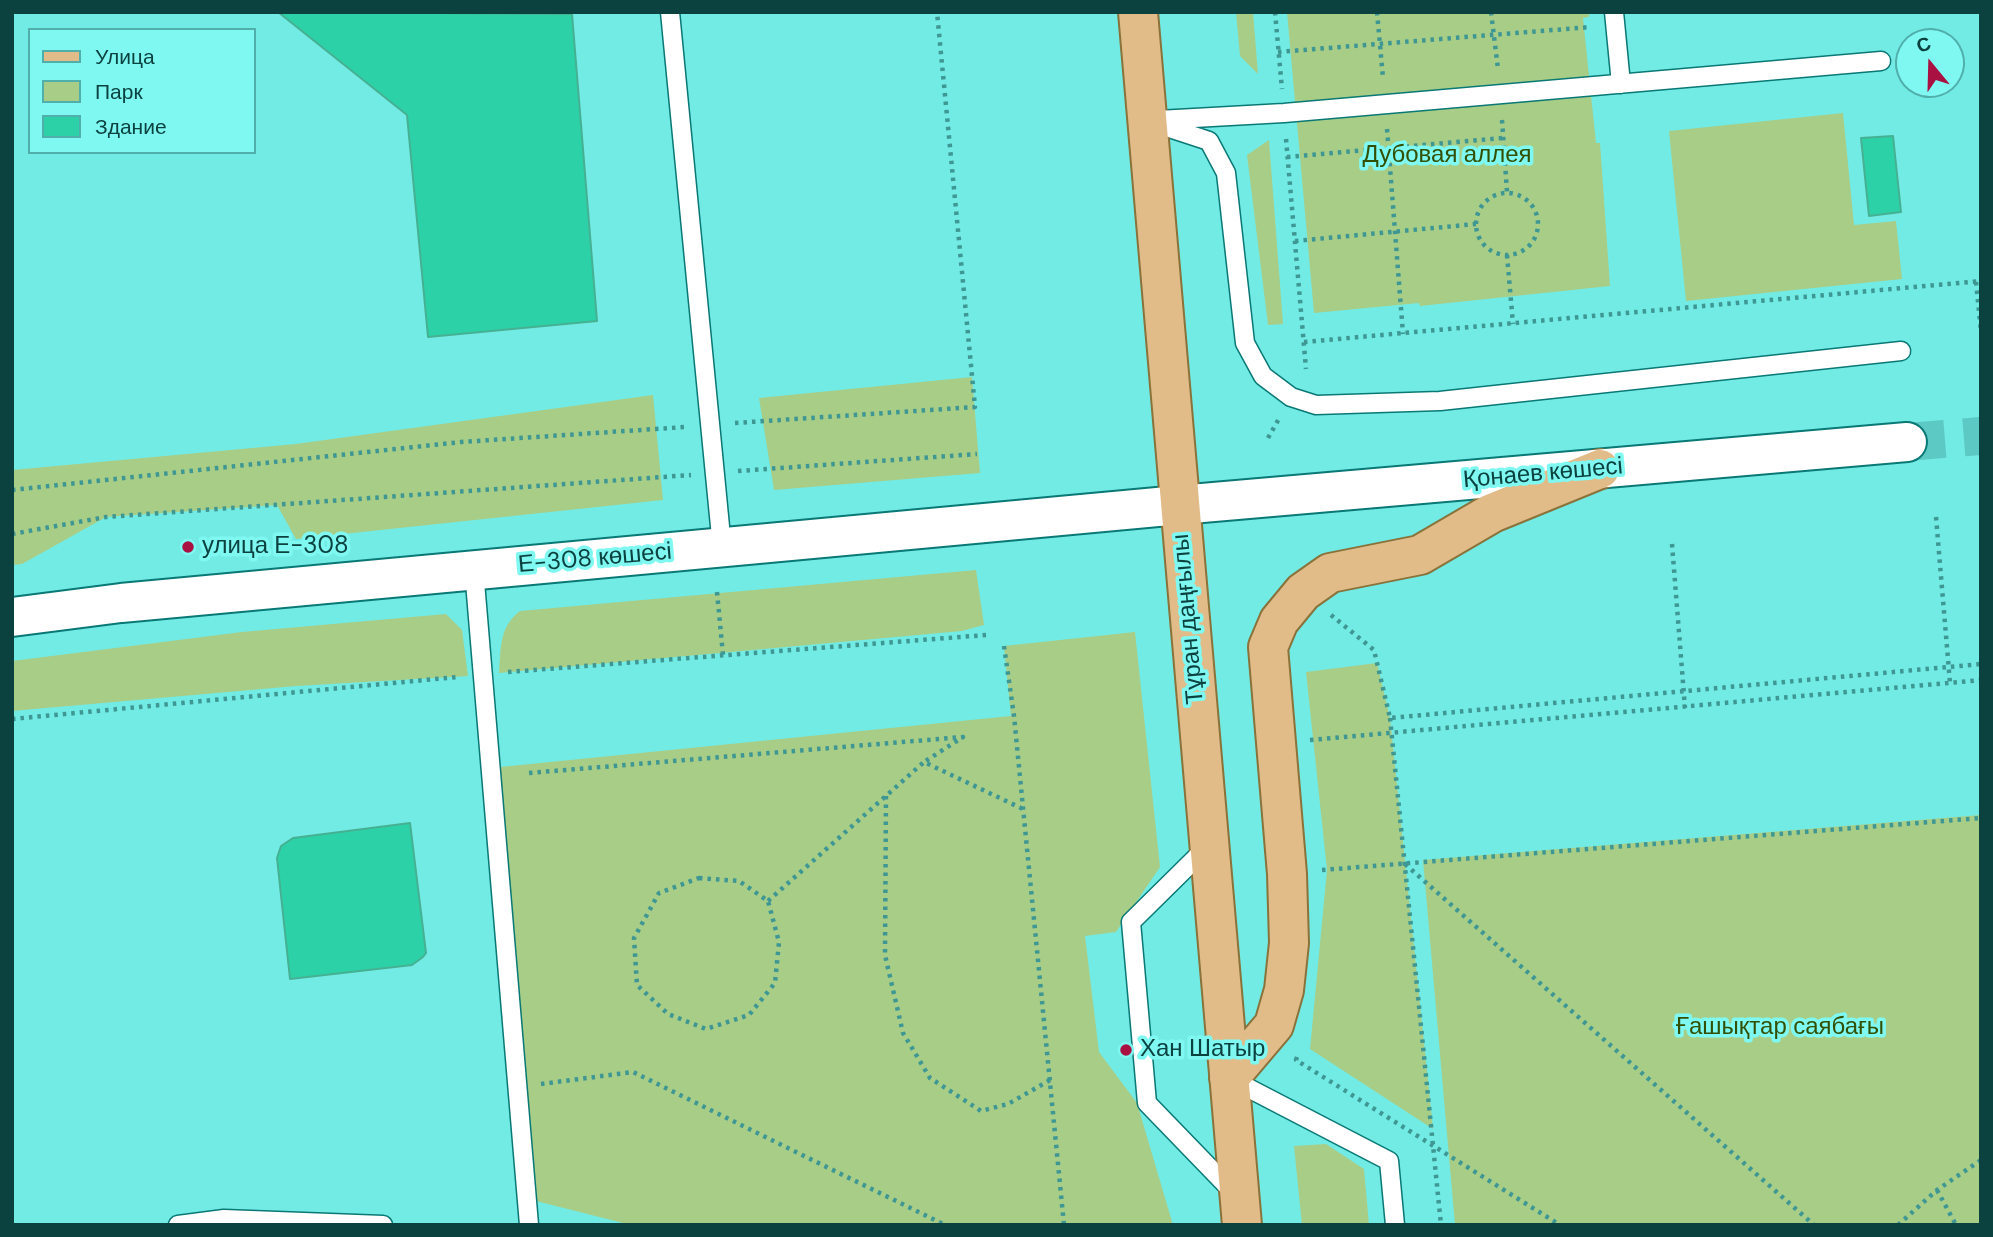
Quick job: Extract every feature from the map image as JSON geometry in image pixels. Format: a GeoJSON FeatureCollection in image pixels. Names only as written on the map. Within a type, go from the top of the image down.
{"type":"FeatureCollection","features":[{"type":"Feature","properties":{"kind":"main road","name":"Тұран даңғылы"},"geometry":{"type":"LineString","coordinates":[[1138,12],[1229,1078],[1235,1216]]}},
{"type":"Feature","properties":{"kind":"main road"},"geometry":{"type":"LineString","coordinates":[[1229,1078],[1274,1025],[1284,990],[1289,912],[1268,647],[1279,621],[1303,592],[1331,573],[1420,555],[1492,513],[1600,469]]}},
{"type":"Feature","properties":{"kind":"street","name":"Қонаев көшесі"},"geometry":{"type":"LineString","coordinates":[[1179,505],[1907,442]]}},
{"type":"Feature","properties":{"kind":"street","name":"Е-308 көшесі"},"geometry":{"type":"LineString","coordinates":[[12,617],[121,603],[1179,505]]}},
{"type":"Feature","properties":{"kind":"lane"},"geometry":{"type":"LineString","coordinates":[[670,12],[722,548]]}},
{"type":"Feature","properties":{"kind":"lane"},"geometry":{"type":"LineString","coordinates":[[1615,19],[1621,85]]}},
{"type":"Feature","properties":{"kind":"lane"},"geometry":{"type":"LineString","coordinates":[[1148,121],[1284,113],[1881,61]]}},
{"type":"Feature","properties":{"kind":"lane"},"geometry":{"type":"LineString","coordinates":[[1148,121],[1209,141],[1226,173],[1245,343],[1263,376],[1291,397],[1316,405],[1440,401],[1901,351]]}},
{"type":"Feature","properties":{"kind":"lane"},"geometry":{"type":"LineString","coordinates":[[474,570],[529,1225]]}},
{"type":"Feature","properties":{"kind":"lane"},"geometry":{"type":"LineString","coordinates":[[1209,844],[1131,922],[1147,1104],[1235,1216]]}},
{"type":"Feature","properties":{"kind":"lane"},"geometry":{"type":"LineString","coordinates":[[1229,1078],[1389,1161],[1395,1225]]}},
{"type":"Feature","properties":{"kind":"lane"},"geometry":{"type":"LineString","coordinates":[[178,1225],[224,1222],[383,1225]]}},
{"type":"Feature","properties":{"kind":"path"},"geometry":{"type":"LineString","coordinates":[[12,490],[461,442],[975,407],[937,12]]}},
{"type":"Feature","properties":{"kind":"path"},"geometry":{"type":"LineString","coordinates":[[1275,12],[1306,369]]}},
{"type":"Feature","properties":{"kind":"path"},"geometry":{"type":"LineString","coordinates":[[1377,12],[1403,334]]}},
{"type":"Feature","properties":{"kind":"path"},"geometry":{"type":"LineString","coordinates":[[1278,52],[1380,45],[1615,19]]}},
{"type":"Feature","properties":{"kind":"path"},"geometry":{"type":"LineString","coordinates":[[1287,157],[1503,138]]}},
{"type":"Feature","properties":{"kind":"path"},"geometry":{"type":"LineString","coordinates":[[1507,192],[1519,194],[1529,201],[1536,211],[1536,235],[1519,253],[1507,255],[1495,253],[1485,246],[1476,224],[1478,212],[1495,195],[1507,192]]}},
{"type":"Feature","properties":{"kind":"path"},"geometry":{"type":"LineString","coordinates":[[1295,241],[1476,224]]}},
{"type":"Feature","properties":{"kind":"path"},"geometry":{"type":"LineString","coordinates":[[1507,255],[1513,324]]}},
{"type":"Feature","properties":{"kind":"path"},"geometry":{"type":"LineString","coordinates":[[1304,342],[1978,282],[1981,331]]}},
{"type":"Feature","properties":{"kind":"path"},"geometry":{"type":"LineString","coordinates":[[1268,438],[1283,410]]}},
{"type":"Feature","properties":{"kind":"path"},"geometry":{"type":"LineString","coordinates":[[12,534],[106,517],[977,454]]}},
{"type":"Feature","properties":{"kind":"path"},"geometry":{"type":"LineString","coordinates":[[1936,517],[1950,683]]}},
{"type":"Feature","properties":{"kind":"path"},"geometry":{"type":"LineString","coordinates":[[1672,544],[1685,708]]}},
{"type":"Feature","properties":{"kind":"path"},"geometry":{"type":"LineString","coordinates":[[717,592],[723,655]]}},
{"type":"Feature","properties":{"kind":"path"},"geometry":{"type":"LineString","coordinates":[[1328,613],[1374,650],[1390,718],[1441,1225]]}},
{"type":"Feature","properties":{"kind":"path"},"geometry":{"type":"LineString","coordinates":[[12,719],[481,674],[986,635]]}},
{"type":"Feature","properties":{"kind":"path"},"geometry":{"type":"LineString","coordinates":[[1004,646],[1064,1225]]}},
{"type":"Feature","properties":{"kind":"path"},"geometry":{"type":"LineString","coordinates":[[1390,718],[1981,664]]}},
{"type":"Feature","properties":{"kind":"path"},"geometry":{"type":"LineString","coordinates":[[1306,740],[1392,735],[1981,680]]}},
{"type":"Feature","properties":{"kind":"path"},"geometry":{"type":"LineString","coordinates":[[529,773],[963,737],[924,762],[768,901]]}},
{"type":"Feature","properties":{"kind":"path"},"geometry":{"type":"LineString","coordinates":[[924,762],[1023,809]]}},
{"type":"Feature","properties":{"kind":"path"},"geometry":{"type":"LineString","coordinates":[[886,796],[885,955],[903,1033],[930,1078],[981,1111],[1008,1104],[1050,1080]]}},
{"type":"Feature","properties":{"kind":"path"},"geometry":{"type":"LineString","coordinates":[[1316,871],[1981,818]]}},
{"type":"Feature","properties":{"kind":"path"},"geometry":{"type":"LineString","coordinates":[[1405,864],[1814,1225]]}},
{"type":"Feature","properties":{"kind":"path"},"geometry":{"type":"LineString","coordinates":[[699,878],[712,878],[739,881],[768,901],[779,942],[775,983],[749,1015],[706,1029],[668,1014],[637,985],[634,938],[659,893],[699,878]]}},
{"type":"Feature","properties":{"kind":"path"},"geometry":{"type":"LineString","coordinates":[[1298,1048],[1296,1060],[1560,1225]]}},
{"type":"Feature","properties":{"kind":"path"},"geometry":{"type":"LineString","coordinates":[[517,1088],[633,1072],[945,1225]]}},
{"type":"Feature","properties":{"kind":"path"},"geometry":{"type":"LineString","coordinates":[[1898,1225],[1937,1190],[1981,1160]]}},
{"type":"Feature","properties":{"kind":"path"},"geometry":{"type":"LineString","coordinates":[[1937,1190],[1956,1225]]}},
{"type":"Feature","properties":{"kind":"green space"},"geometry":{"type":"Polygon","coordinates":[[[1236,12],[1253,12],[1258,74],[1240,56],[1236,12]]]}},
{"type":"Feature","properties":{"kind":"green space","name":"Дубовая аллея"},"geometry":{"type":"Polygon","coordinates":[[[1287,12],[1589,12],[1589,17],[1583,18],[1596,143],[1600,143],[1610,286],[1420,306],[1419,303],[1314,313],[1287,12]]]}},
{"type":"Feature","properties":{"kind":"green space"},"geometry":{"type":"Polygon","coordinates":[[[1843,113],[1854,225],[1896,221],[1902,279],[1686,301],[1669,131],[1843,113]]]}},
{"type":"Feature","properties":{"kind":"green space"},"geometry":{"type":"Polygon","coordinates":[[[1269,140],[1283,324],[1268,325],[1247,155],[1269,140]]]}},
{"type":"Feature","properties":{"kind":"green space"},"geometry":{"type":"Polygon","coordinates":[[[972,377],[980,473],[774,490],[759,398],[972,377]]]}},
{"type":"Feature","properties":{"kind":"green space"},"geometry":{"type":"Polygon","coordinates":[[[653,395],[663,500],[296,539],[277,505],[106,517],[22,564],[12,565],[12,470],[296,444],[653,395]]]}},
{"type":"Feature","properties":{"kind":"green space"},"geometry":{"type":"Polygon","coordinates":[[[976,570],[984,625],[962,631],[499,673],[505,631],[520,611],[976,570]]]}},
{"type":"Feature","properties":{"kind":"green space"},"geometry":{"type":"Polygon","coordinates":[[[446,614],[462,630],[468,676],[296,686],[12,711],[12,661],[242,632],[446,614]]]}},
{"type":"Feature","properties":{"kind":"green space"},"geometry":{"type":"Polygon","coordinates":[[[1135,632],[1160,867],[1116,932],[1085,936],[1099,1052],[1137,1103],[1173,1225],[631,1225],[528,1199],[490,768],[1011,716],[1004,646],[1135,632]]]}},
{"type":"Feature","properties":{"kind":"green space"},"geometry":{"type":"Polygon","coordinates":[[[1377,663],[1390,718],[1433,1129],[1310,1049],[1327,870],[1306,672],[1377,663]]]}},
{"type":"Feature","properties":{"kind":"green space","name":"Ғашықтар саябағы"},"geometry":{"type":"Polygon","coordinates":[[[1981,815],[1981,1225],[1455,1225],[1423,860],[1981,815]]]}},
{"type":"Feature","properties":{"kind":"green space"},"geometry":{"type":"Polygon","coordinates":[[[1326,1144],[1364,1169],[1369,1225],[1302,1225],[1294,1146],[1326,1144]]]}},
{"type":"Feature","properties":{"kind":"building"},"geometry":{"type":"Polygon","coordinates":[[[278,12],[572,14],[597,321],[428,337],[407,115],[278,12]]]}},
{"type":"Feature","properties":{"kind":"building"},"geometry":{"type":"Polygon","coordinates":[[[1893,136],[1901,212],[1869,216],[1861,138],[1893,136]]]}},
{"type":"Feature","properties":{"kind":"building"},"geometry":{"type":"Polygon","coordinates":[[[410,823],[426,953],[423,957],[412,965],[290,979],[277,858],[281,846],[293,838],[410,823]]]}},
{"type":"Feature","properties":{"kind":"tunnel"},"geometry":{"type":"LineString","coordinates":[[1907,442],[1981,436]]}},
{"type":"Feature","properties":{"kind":"place","name":"улица Е-308"},"geometry":{"type":"Point","coordinates":[188,547]}},
{"type":"Feature","properties":{"kind":"place","name":"Хан Шатыр"},"geometry":{"type":"Point","coordinates":[1126,1050]}}]}
